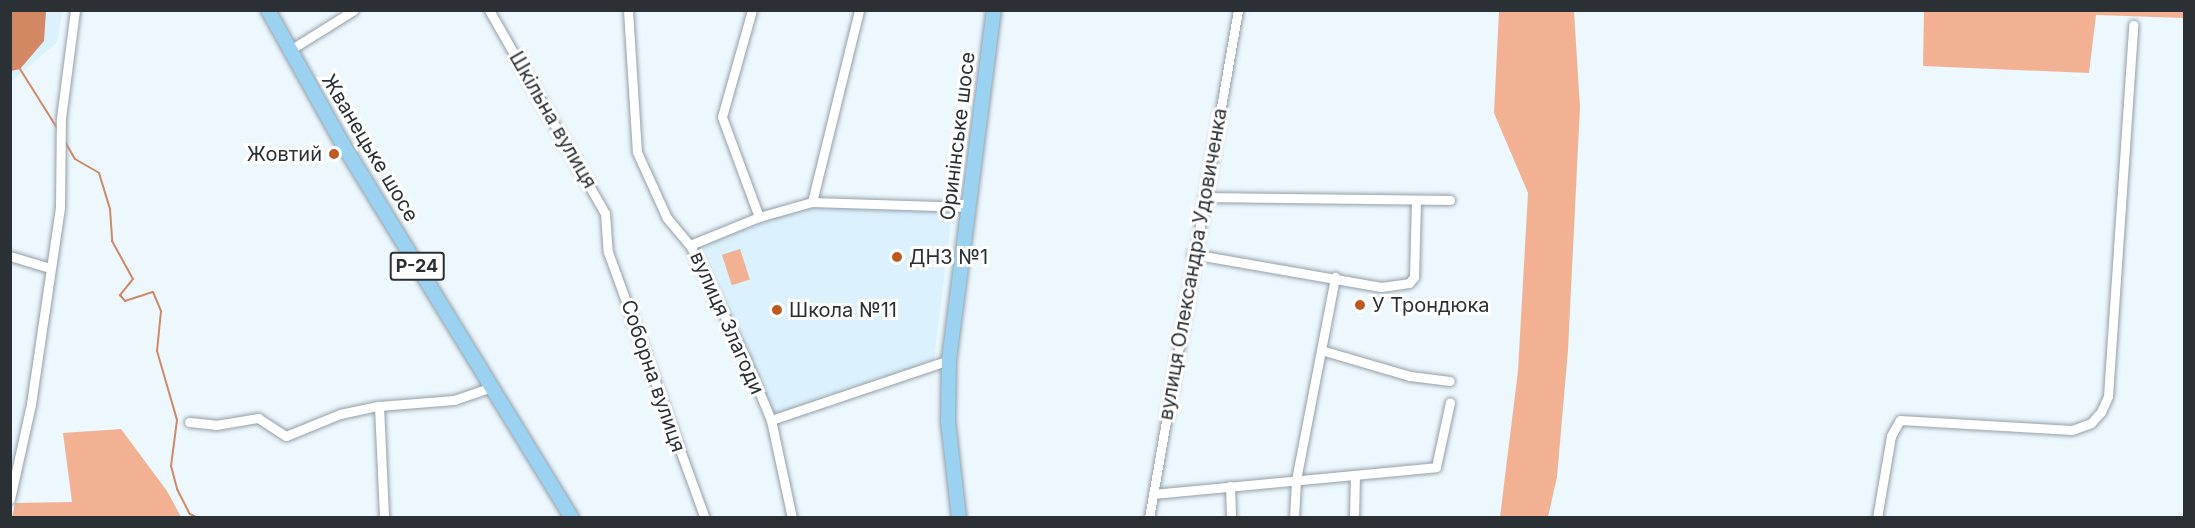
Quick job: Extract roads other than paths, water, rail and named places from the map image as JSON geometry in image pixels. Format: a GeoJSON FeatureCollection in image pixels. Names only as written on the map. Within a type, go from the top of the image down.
{"type":"FeatureCollection","features":[{"type":"Feature","properties":{"kind":"main road","name":"Жванецьке шосе"},"geometry":{"type":"LineString","coordinates":[[268,10],[572,518]]}},
{"type":"Feature","properties":{"kind":"main road","name":"Оринінське шосе"},"geometry":{"type":"LineString","coordinates":[[959,518],[948,421],[949,360],[994,10]]}},
{"type":"Feature","properties":{"kind":"street"},"geometry":{"type":"LineString","coordinates":[[10,499],[31,404],[60,207],[61,118],[75,10]]}},
{"type":"Feature","properties":{"kind":"street"},"geometry":{"type":"LineString","coordinates":[[290,50],[354,10]]}},
{"type":"Feature","properties":{"kind":"street","name":"Шкільна вулиця"},"geometry":{"type":"LineString","coordinates":[[489,10],[587,175],[605,213],[605,234]]}},
{"type":"Feature","properties":{"kind":"street"},"geometry":{"type":"LineString","coordinates":[[628,10],[637,152],[667,218],[690,245]]}},
{"type":"Feature","properties":{"kind":"street"},"geometry":{"type":"LineString","coordinates":[[752,10],[722,117],[759,217]]}},
{"type":"Feature","properties":{"kind":"street"},"geometry":{"type":"LineString","coordinates":[[812,202],[859,10]]}},
{"type":"Feature","properties":{"kind":"street","name":"вулиця Олександра Удовиченка"},"geometry":{"type":"LineString","coordinates":[[1149,518],[1192,254],[1238,10]]}},
{"type":"Feature","properties":{"kind":"street"},"geometry":{"type":"LineString","coordinates":[[1877,518],[1891,436],[1900,420],[2072,430],[2091,423],[2102,412],[2108,396],[2133,25]]}},
{"type":"Feature","properties":{"kind":"street"},"geometry":{"type":"LineString","coordinates":[[1204,197],[1450,200]]}},
{"type":"Feature","properties":{"kind":"street"},"geometry":{"type":"LineString","coordinates":[[1192,254],[1335,277],[1381,287],[1412,282],[1416,200]]}},
{"type":"Feature","properties":{"kind":"street","name":"вулиця Злагоди"},"geometry":{"type":"LineString","coordinates":[[792,518],[771,420],[690,245],[759,217],[812,202],[969,207]]}},
{"type":"Feature","properties":{"kind":"street","name":"Соборна вулиця"},"geometry":{"type":"LineString","coordinates":[[605,234],[608,252],[705,518]]}},
{"type":"Feature","properties":{"kind":"street"},"geometry":{"type":"LineString","coordinates":[[10,256],[50,268]]}},
{"type":"Feature","properties":{"kind":"street"},"geometry":{"type":"LineString","coordinates":[[1294,518],[1296,480],[1335,277]]}},
{"type":"Feature","properties":{"kind":"street"},"geometry":{"type":"LineString","coordinates":[[1321,350],[1410,375],[1450,381]]}},
{"type":"Feature","properties":{"kind":"street"},"geometry":{"type":"LineString","coordinates":[[771,420],[949,360]]}},
{"type":"Feature","properties":{"kind":"street"},"geometry":{"type":"LineString","coordinates":[[189,422],[216,425],[258,418],[286,436],[340,414],[379,406],[445,402],[492,387]]}},
{"type":"Feature","properties":{"kind":"street"},"geometry":{"type":"LineString","coordinates":[[1153,494],[1436,467],[1450,402]]}},
{"type":"Feature","properties":{"kind":"street"},"geometry":{"type":"LineString","coordinates":[[379,406],[384,518]]}},
{"type":"Feature","properties":{"kind":"street"},"geometry":{"type":"LineString","coordinates":[[1354,518],[1355,475]]}},
{"type":"Feature","properties":{"kind":"street"},"geometry":{"type":"LineString","coordinates":[[1230,486],[1232,518]]}},
{"type":"Feature","properties":{"kind":"waterway"},"geometry":{"type":"LineString","coordinates":[[20,69],[57,128]]}},
{"type":"Feature","properties":{"kind":"waterway"},"geometry":{"type":"LineString","coordinates":[[64,140],[75,159],[99,173],[110,209],[112,241],[133,279],[120,295],[125,301],[153,292],[161,311],[157,351],[177,420],[171,466],[177,489],[190,514],[198,518]]}},
{"type":"Feature","properties":{"kind":"place","name":"Жовтий"},"geometry":{"type":"Point","coordinates":[334,154]}},
{"type":"Feature","properties":{"kind":"place","name":"ДНЗ №1"},"geometry":{"type":"Point","coordinates":[897,257]}},
{"type":"Feature","properties":{"kind":"place","name":"У Трондюка"},"geometry":{"type":"Point","coordinates":[1360,305]}},
{"type":"Feature","properties":{"kind":"place","name":"Школа №11"},"geometry":{"type":"Point","coordinates":[777,310]}}]}
